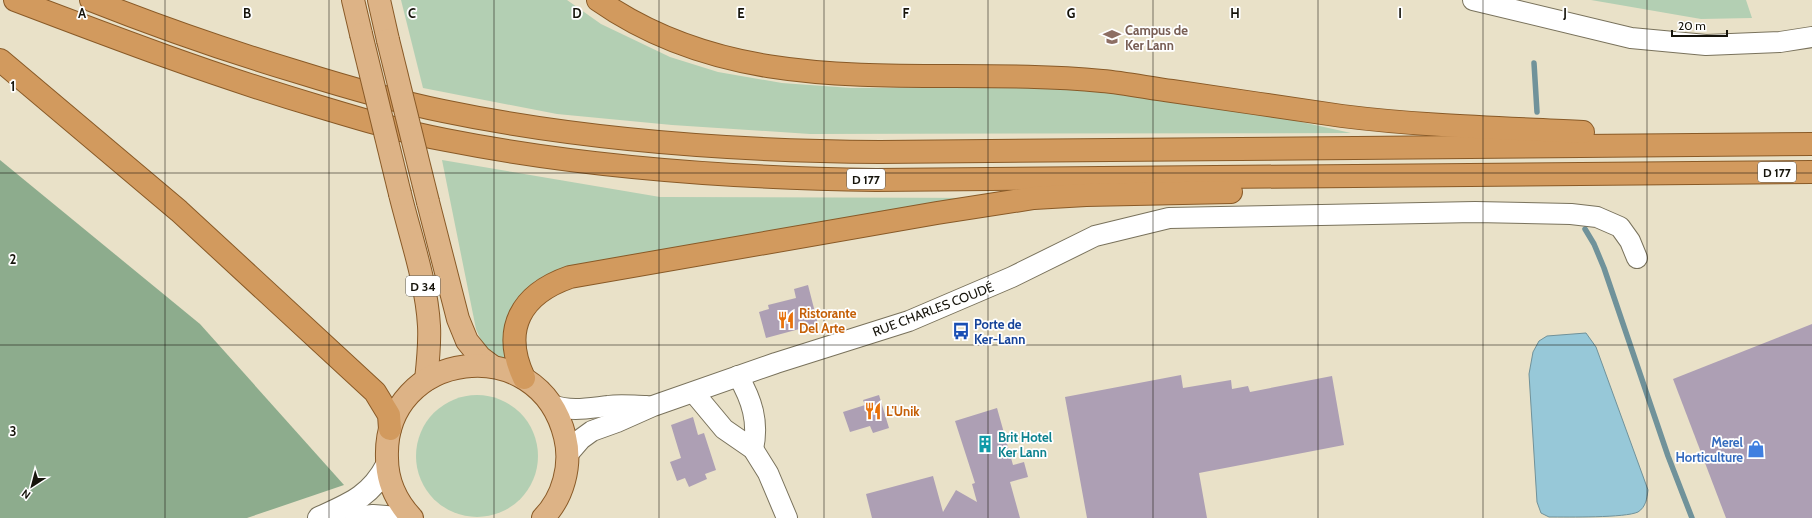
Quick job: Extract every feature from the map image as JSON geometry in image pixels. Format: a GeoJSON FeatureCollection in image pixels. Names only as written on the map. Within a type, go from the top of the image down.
{"type":"FeatureCollection","features":[{"type":"Feature","properties":{"kind":"highway","name":"D 177"},"geometry":{"type":"LineString","coordinates":[[15,0],[240,83],[350,116],[445,140],[555,159],[663,170],[771,178],[876,180],[1812,172]]}},
{"type":"Feature","properties":{"kind":"highway","name":"D 177"},"geometry":{"type":"LineString","coordinates":[[91,0],[245,56],[345,87],[441,111],[555,131],[663,143],[771,150],[880,152],[1807,144]]}},
{"type":"Feature","properties":{"kind":"highway"},"geometry":{"type":"LineString","coordinates":[[598,0],[642,27],[712,55],[762,66],[812,73],[889,76],[1036,77],[1103,81],[1344,116],[1428,124],[1807,144]]}},
{"type":"Feature","properties":{"kind":"highway"},"geometry":{"type":"LineString","coordinates":[[0,60],[179,211],[375,392],[389,415],[390,429]]}},
{"type":"Feature","properties":{"kind":"highway"},"geometry":{"type":"LineString","coordinates":[[524,378],[520,369],[514,342],[516,328],[522,311],[533,296],[552,283],[570,277],[930,214],[1034,198],[1086,195],[1358,191],[1548,184],[1742,172]]}},
{"type":"Feature","properties":{"kind":"main road","name":"D 34"},"geometry":{"type":"LineString","coordinates":[[353,0],[426,301],[430,349],[426,380]]}},
{"type":"Feature","properties":{"kind":"main road","name":"D 34"},"geometry":{"type":"LineString","coordinates":[[379,0],[458,319],[467,341],[480,357],[492,366]]}},
{"type":"Feature","properties":{"kind":"main road"},"geometry":{"type":"LineString","coordinates":[[412,518],[393,490],[387,465],[390,429],[401,407],[426,380],[441,372],[458,367],[475,365],[492,366],[509,371],[524,378],[540,390],[552,405],[563,428],[568,454],[567,468],[560,493],[553,505],[542,518]]}},
{"type":"Feature","properties":{"kind":"street"},"geometry":{"type":"LineString","coordinates":[[1473,0],[1631,38],[1706,45],[1780,42],[1812,37]]}},
{"type":"Feature","properties":{"kind":"street","name":"RUE CHARLES COUDÉ"},"geometry":{"type":"LineString","coordinates":[[653,406],[694,393],[738,376],[909,321],[1012,277],[1095,236],[1169,218],[1474,212],[1572,214],[1597,217],[1620,227],[1630,241],[1637,258]]}},
{"type":"Feature","properties":{"kind":"street"},"geometry":{"type":"LineString","coordinates":[[738,376],[746,390],[754,411],[756,433],[753,449]]}},
{"type":"Feature","properties":{"kind":"street"},"geometry":{"type":"LineString","coordinates":[[694,393],[724,429],[753,449],[768,473],[787,518]]}},
{"type":"Feature","properties":{"kind":"street"},"geometry":{"type":"LineString","coordinates":[[552,405],[562,409],[588,409],[609,406],[653,406]]}},
{"type":"Feature","properties":{"kind":"street"},"geometry":{"type":"LineString","coordinates":[[568,454],[581,439],[592,431],[653,406]]}},
{"type":"Feature","properties":{"kind":"street"},"geometry":{"type":"LineString","coordinates":[[319,518],[352,504],[366,494],[374,485],[387,465]]}},
{"type":"Feature","properties":{"kind":"street"},"geometry":{"type":"LineString","coordinates":[[356,518],[373,516],[399,518]]}},
{"type":"Feature","properties":{"kind":"green space"},"geometry":{"type":"Polygon","coordinates":[[[401,0],[567,0],[601,24],[670,57],[718,72],[782,83],[851,88],[1034,87],[1120,93],[1288,119],[1351,133],[810,134],[672,125],[557,114],[423,88],[401,0]]]}},
{"type":"Feature","properties":{"kind":"green space"},"geometry":{"type":"Polygon","coordinates":[[[1591,0],[1746,0],[1752,18],[1701,19],[1591,0]]]}},
{"type":"Feature","properties":{"kind":"green space"},"geometry":{"type":"Polygon","coordinates":[[[0,160],[200,324],[344,485],[247,518],[0,518],[0,160]]]}},
{"type":"Feature","properties":{"kind":"green space"},"geometry":{"type":"Polygon","coordinates":[[[442,160],[660,197],[992,198],[576,267],[550,273],[535,281],[523,293],[507,364],[496,358],[488,350],[481,341],[476,329],[442,160]]]}},
{"type":"Feature","properties":{"kind":"green space"},"geometry":{"type":"Polygon","coordinates":[[[477,395],[489,396],[500,400],[511,405],[520,413],[528,422],[533,433],[537,444],[537,468],[533,479],[528,490],[520,499],[511,507],[500,512],[489,516],[477,517],[465,516],[454,512],[443,507],[434,499],[426,490],[421,479],[417,468],[416,456],[417,444],[421,433],[426,422],[434,413],[443,405],[454,400],[465,396],[477,395]]]}},
{"type":"Feature","properties":{"kind":"water"},"geometry":{"type":"Polygon","coordinates":[[[1586,333],[1596,347],[1648,490],[1646,502],[1641,510],[1631,514],[1596,517],[1549,517],[1541,513],[1537,502],[1529,374],[1533,352],[1539,341],[1547,336],[1586,333]]]}},
{"type":"Feature","properties":{"kind":"building"},"geometry":{"type":"Polygon","coordinates":[[[808,285],[818,324],[766,338],[759,312],[769,309],[768,305],[796,298],[794,289],[808,285]]]}},
{"type":"Feature","properties":{"kind":"building","name":"Merel Horticulture"},"geometry":{"type":"Polygon","coordinates":[[[1812,324],[1812,518],[1726,518],[1673,379],[1812,324]]]}},
{"type":"Feature","properties":{"kind":"building"},"geometry":{"type":"Polygon","coordinates":[[[1181,375],[1183,388],[1231,380],[1232,389],[1248,386],[1250,392],[1332,376],[1344,445],[1199,473],[1207,518],[1087,518],[1065,397],[1181,375]]]}},
{"type":"Feature","properties":{"kind":"building"},"geometry":{"type":"Polygon","coordinates":[[[879,395],[889,428],[873,433],[870,426],[850,432],[843,412],[865,405],[863,400],[879,395]]]}},
{"type":"Feature","properties":{"kind":"building"},"geometry":{"type":"Polygon","coordinates":[[[997,408],[1013,465],[1024,462],[1028,477],[1010,482],[1020,518],[872,518],[866,494],[933,476],[943,512],[956,490],[977,502],[972,484],[975,483],[955,421],[997,408]]]}},
{"type":"Feature","properties":{"kind":"building"},"geometry":{"type":"Polygon","coordinates":[[[693,417],[698,435],[704,433],[716,470],[705,474],[707,479],[689,487],[685,478],[677,481],[670,462],[681,458],[671,425],[693,417]]]}},
{"type":"Feature","properties":{"kind":"waterway"},"geometry":{"type":"LineString","coordinates":[[1534,63],[1537,112]]}},
{"type":"Feature","properties":{"kind":"waterway"},"geometry":{"type":"LineString","coordinates":[[1585,229],[1594,244],[1604,268],[1668,456],[1692,518]]}},
{"type":"Feature","properties":{"kind":"place","name":"Campus de Ker Lann"},"geometry":{"type":"Point","coordinates":[1112,37]}},
{"type":"Feature","properties":{"kind":"place","name":"Ristorante Del Arte"},"geometry":{"type":"Point","coordinates":[786,320]}},
{"type":"Feature","properties":{"kind":"place","name":"Porte de Ker-Lann"},"geometry":{"type":"Point","coordinates":[961,331]}},
{"type":"Feature","properties":{"kind":"place","name":"L'Unik"},"geometry":{"type":"Point","coordinates":[873,411]}},
{"type":"Feature","properties":{"kind":"place","name":"Brit Hotel Ker Lann"},"geometry":{"type":"Point","coordinates":[985,444]}},
{"type":"Feature","properties":{"kind":"place","name":"Merel Horticulture"},"geometry":{"type":"Point","coordinates":[1756,449]}}]}
